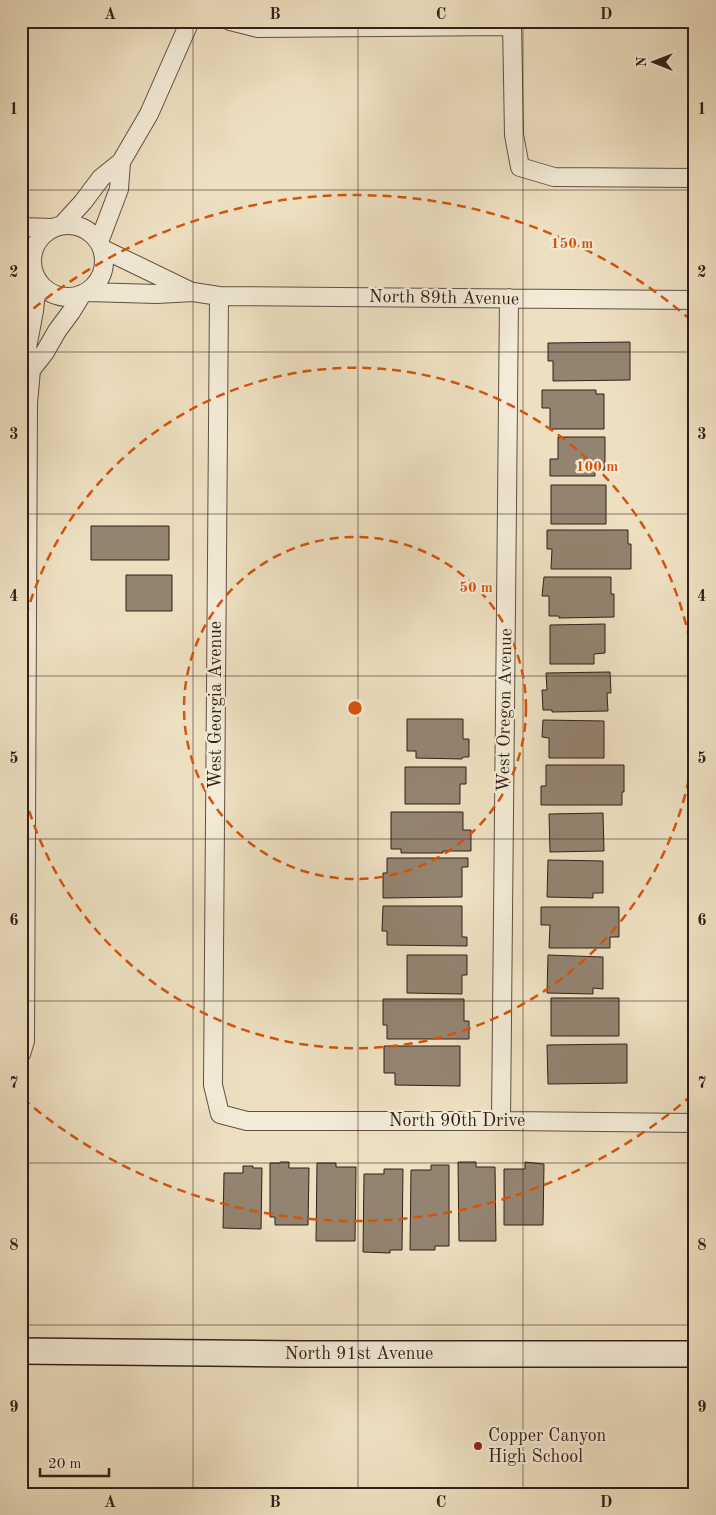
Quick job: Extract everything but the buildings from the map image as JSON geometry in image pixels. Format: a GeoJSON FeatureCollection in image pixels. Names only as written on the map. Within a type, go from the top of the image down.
{"type":"FeatureCollection","features":[{"type":"Feature","properties":{"kind":"main road","name":"North 91st Avenue"},"geometry":{"type":"LineString","coordinates":[[21,1351],[298,1354],[695,1354]]}},
{"type":"Feature","properties":{"kind":"street"},"geometry":{"type":"LineString","coordinates":[[21,228],[57,227],[84,202],[100,178],[121,162],[149,114],[190,21]]}},
{"type":"Feature","properties":{"kind":"street"},"geometry":{"type":"LineString","coordinates":[[230,21],[258,28],[512,24],[514,135],[520,167],[554,177],[695,178]]}},
{"type":"Feature","properties":{"kind":"street"},"geometry":{"type":"LineString","coordinates":[[101,246],[114,198],[119,188],[121,162]]}},
{"type":"Feature","properties":{"kind":"street"},"geometry":{"type":"LineString","coordinates":[[21,1054],[25,1041],[28,413],[31,370],[27,348],[34,311],[31,270],[33,250],[38,240],[46,231],[68,224],[79,225],[90,231],[101,246],[105,261],[103,272],[97,283],[85,293],[56,331],[45,352],[31,370]]}},
{"type":"Feature","properties":{"kind":"street","name":"North 89th Avenue"},"geometry":{"type":"LineString","coordinates":[[101,246],[193,292]]}},
{"type":"Feature","properties":{"kind":"street"},"geometry":{"type":"LineString","coordinates":[[31,270],[41,286],[52,293],[64,297],[85,293]]}},
{"type":"Feature","properties":{"kind":"street","name":"North 89th Avenue"},"geometry":{"type":"LineString","coordinates":[[85,293],[193,292],[219,296],[695,300]]}},
{"type":"Feature","properties":{"kind":"street","name":"West Georgia Avenue"},"geometry":{"type":"LineString","coordinates":[[219,296],[213,1085],[220,1114]]}},
{"type":"Feature","properties":{"kind":"street","name":"West Oregon Avenue"},"geometry":{"type":"LineString","coordinates":[[501,1121],[509,298]]}},
{"type":"Feature","properties":{"kind":"street","name":"North 90th Drive"},"geometry":{"type":"LineString","coordinates":[[220,1114],[246,1121],[695,1123]]}},
{"type":"Feature","properties":{"kind":"place","name":"Copper Canyon High School"},"geometry":{"type":"Point","coordinates":[478,1446]}}]}
